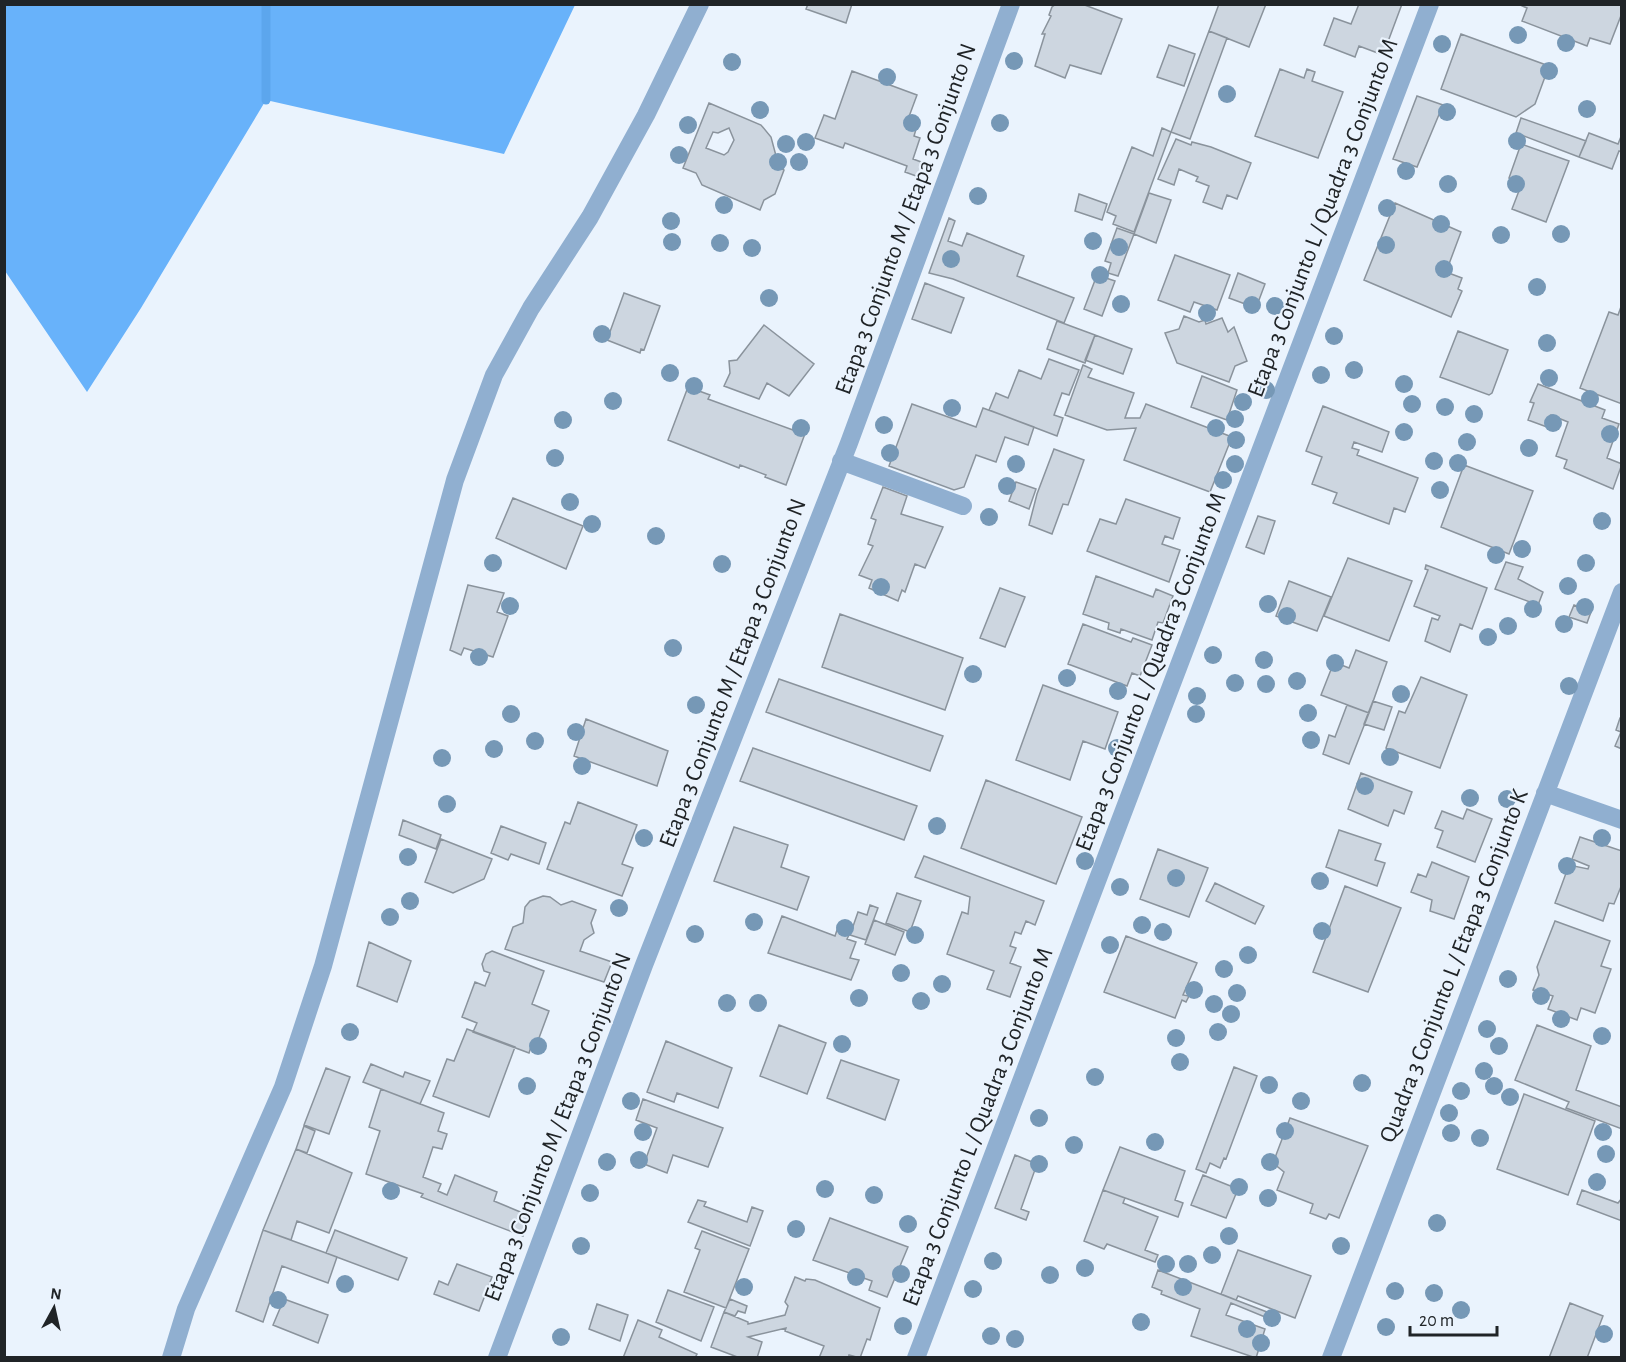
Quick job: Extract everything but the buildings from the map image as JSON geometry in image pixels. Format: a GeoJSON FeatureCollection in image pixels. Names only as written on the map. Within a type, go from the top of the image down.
{"type":"FeatureCollection","features":[{"type":"Feature","properties":{"kind":"street"},"geometry":{"type":"LineString","coordinates":[[171,1358],[186,1309],[283,1087],[323,966],[455,480],[494,375],[531,308],[590,217],[646,115],[700,4]]}},
{"type":"Feature","properties":{"kind":"street","name":"Etapa 3 Conjunto M / Etapa 3 Conjunto N"},"geometry":{"type":"LineString","coordinates":[[497,1358],[649,954],[841,461],[1011,4]]}},
{"type":"Feature","properties":{"kind":"street","name":"Etapa 3 Conjunto L / Quadra 3 Conjunto M"},"geometry":{"type":"LineString","coordinates":[[916,1358],[1430,4]]}},
{"type":"Feature","properties":{"kind":"street"},"geometry":{"type":"LineString","coordinates":[[841,461],[963,506]]}},
{"type":"Feature","properties":{"kind":"street","name":"Quadra 3 Conjunto L / Etapa 3 Conjunto K"},"geometry":{"type":"LineString","coordinates":[[1331,1358],[1622,592]]}},
{"type":"Feature","properties":{"kind":"street"},"geometry":{"type":"LineString","coordinates":[[1545,793],[1622,820]]}},
{"type":"Feature","properties":{"kind":"shaded area"},"geometry":{"type":"Polygon","coordinates":[[[5,4],[575,5],[504,154],[266,100],[141,308],[87,392],[5,271],[5,4]]]}},
{"type":"Feature","properties":{"kind":"waterway"},"geometry":{"type":"LineString","coordinates":[[266,4],[266,100]]}}]}
